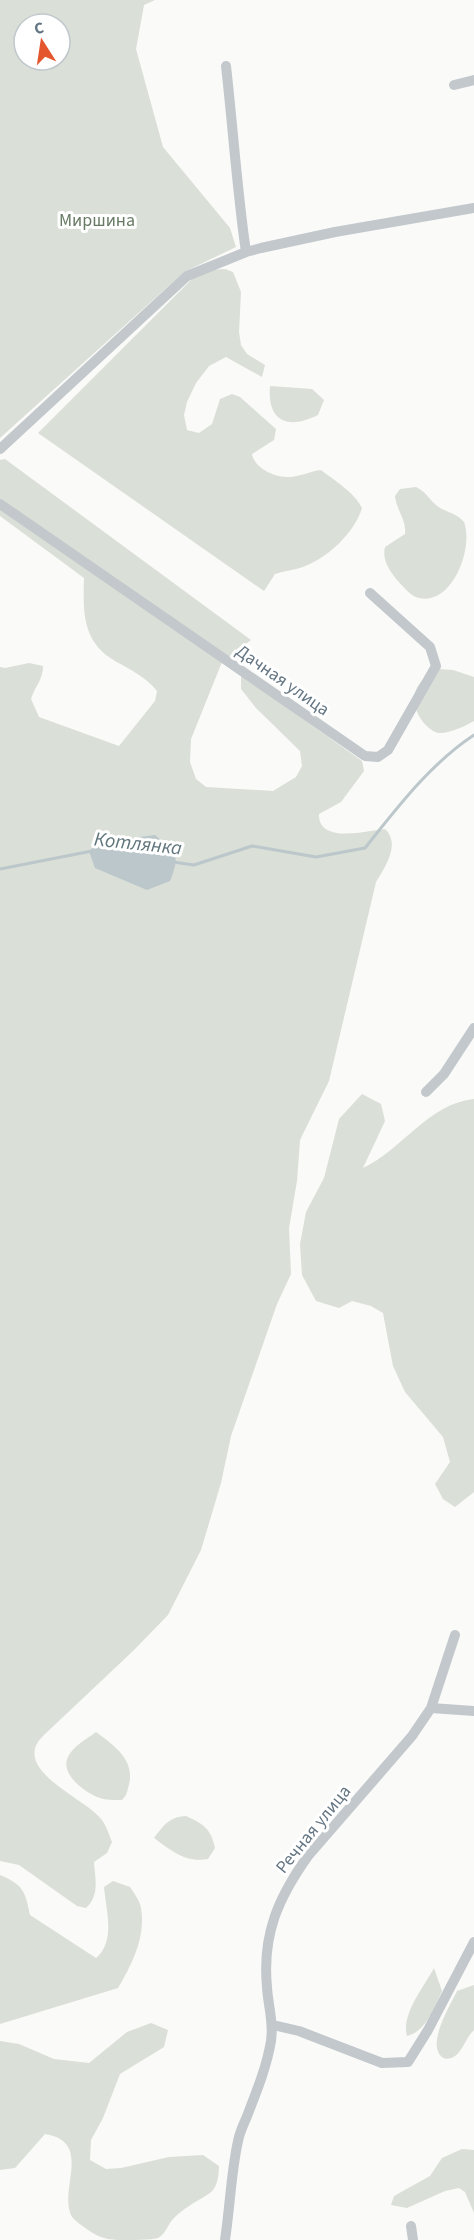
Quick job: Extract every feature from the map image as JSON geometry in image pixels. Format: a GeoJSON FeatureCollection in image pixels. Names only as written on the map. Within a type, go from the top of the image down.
{"type":"FeatureCollection","features":[{"type":"Feature","properties":{"kind":"street"},"geometry":{"type":"LineString","coordinates":[[226,66],[237,190],[246,252]]}},
{"type":"Feature","properties":{"kind":"street"},"geometry":{"type":"LineString","coordinates":[[454,85],[474,80]]}},
{"type":"Feature","properties":{"kind":"street"},"geometry":{"type":"LineString","coordinates":[[0,449],[187,276],[246,252],[335,232],[474,208]]}},
{"type":"Feature","properties":{"kind":"street","name":"Дачная улица"},"geometry":{"type":"LineString","coordinates":[[0,504],[365,756],[378,757],[388,750],[436,666],[430,647],[370,593]]}},
{"type":"Feature","properties":{"kind":"street"},"geometry":{"type":"LineString","coordinates":[[426,1092],[444,1074],[474,1028]]}},
{"type":"Feature","properties":{"kind":"street","name":"Речная улица"},"geometry":{"type":"LineString","coordinates":[[225,2240],[238,2139],[266,2062],[273,2025],[267,1993],[266,1967],[268,1938],[280,1900],[308,1856],[412,1736],[431,1708],[454,1635]]}},
{"type":"Feature","properties":{"kind":"street"},"geometry":{"type":"LineString","coordinates":[[431,1708],[474,1711]]}},
{"type":"Feature","properties":{"kind":"street"},"geometry":{"type":"LineString","coordinates":[[273,2025],[299,2031],[382,2063],[408,2062],[428,2030],[474,1942]]}},
{"type":"Feature","properties":{"kind":"street"},"geometry":{"type":"LineString","coordinates":[[411,2226],[413,2240]]}},
{"type":"Feature","properties":{"kind":"green space","name":"Миршина"},"geometry":{"type":"Polygon","coordinates":[[[0,0],[155,0],[144,5],[136,49],[163,147],[230,228],[236,247],[184,272],[0,438],[0,0]]]}},
{"type":"Feature","properties":{"kind":"green space"},"geometry":{"type":"Polygon","coordinates":[[[225,269],[233,272],[241,292],[239,332],[241,345],[247,354],[265,365],[262,377],[226,357],[209,366],[196,383],[187,402],[184,415],[187,430],[199,433],[212,424],[220,399],[232,394],[240,397],[276,429],[274,440],[252,454],[260,467],[282,477],[321,470],[349,492],[362,508],[347,535],[331,551],[303,567],[275,574],[264,591],[38,433],[196,275],[210,270],[225,269]]]}},
{"type":"Feature","properties":{"kind":"green space"},"geometry":{"type":"Polygon","coordinates":[[[270,386],[312,389],[324,400],[318,415],[297,422],[282,420],[272,408],[270,386]]]}},
{"type":"Feature","properties":{"kind":"green space"},"geometry":{"type":"Polygon","coordinates":[[[5,459],[251,640],[222,662],[191,739],[190,762],[196,779],[206,787],[273,791],[296,777],[302,766],[300,751],[256,708],[241,689],[241,675],[362,761],[364,771],[341,802],[319,814],[321,823],[326,829],[345,834],[385,829],[392,842],[390,855],[376,882],[329,1081],[300,1140],[297,1181],[289,1228],[291,1274],[277,1304],[231,1436],[221,1483],[201,1550],[168,1615],[45,1734],[35,1749],[35,1759],[49,1779],[102,1820],[112,1842],[107,1853],[94,1862],[95,1892],[86,1908],[77,1906],[19,1865],[0,1861],[0,667],[29,663],[43,666],[31,699],[39,717],[119,746],[155,701],[157,691],[143,678],[115,661],[96,645],[90,635],[85,614],[84,578],[0,516],[0,460],[5,459]]]}},
{"type":"Feature","properties":{"kind":"green space"},"geometry":{"type":"Polygon","coordinates":[[[416,487],[439,507],[461,519],[464,522],[466,533],[466,546],[458,573],[441,593],[431,598],[419,598],[407,590],[391,572],[384,556],[385,547],[405,534],[395,496],[400,489],[416,487]]]}},
{"type":"Feature","properties":{"kind":"green space"},"geometry":{"type":"Polygon","coordinates":[[[439,669],[453,670],[474,677],[474,721],[442,733],[434,731],[423,722],[415,706],[414,698],[424,679],[439,669]]]}},
{"type":"Feature","properties":{"kind":"green space"},"geometry":{"type":"Polygon","coordinates":[[[362,1094],[381,1104],[385,1121],[363,1168],[377,1160],[443,1109],[458,1102],[474,1099],[474,1492],[455,1507],[443,1499],[435,1484],[450,1462],[443,1437],[405,1392],[393,1366],[383,1313],[371,1306],[352,1301],[339,1308],[316,1301],[302,1275],[300,1244],[306,1212],[324,1178],[339,1119],[362,1094]]]}},
{"type":"Feature","properties":{"kind":"green space"},"geometry":{"type":"Polygon","coordinates":[[[96,1732],[117,1749],[127,1762],[130,1778],[127,1793],[122,1800],[103,1799],[90,1793],[76,1783],[68,1771],[66,1764],[70,1753],[96,1732]]]}},
{"type":"Feature","properties":{"kind":"green space"},"geometry":{"type":"Polygon","coordinates":[[[186,1816],[198,1822],[209,1832],[215,1848],[208,1859],[186,1858],[154,1838],[171,1820],[186,1816]]]}},
{"type":"Feature","properties":{"kind":"green space"},"geometry":{"type":"Polygon","coordinates":[[[0,1875],[22,1889],[30,1915],[96,1958],[106,1943],[108,1934],[104,1887],[113,1881],[130,1887],[140,1905],[142,1919],[140,1940],[133,1960],[118,1988],[0,2024],[0,1875]]]}},
{"type":"Feature","properties":{"kind":"green space"},"geometry":{"type":"Polygon","coordinates":[[[434,1968],[442,1991],[425,2024],[407,2036],[407,2019],[410,2010],[434,1968]]]}},
{"type":"Feature","properties":{"kind":"green space"},"geometry":{"type":"Polygon","coordinates":[[[474,1985],[474,2030],[458,2054],[450,2058],[443,2058],[438,2051],[437,2043],[445,2014],[457,1991],[474,1985]]]}},
{"type":"Feature","properties":{"kind":"green space"},"geometry":{"type":"Polygon","coordinates":[[[151,2023],[168,2030],[164,2047],[120,2074],[103,2118],[91,2140],[90,2160],[106,2169],[121,2168],[169,2157],[203,2155],[219,2166],[217,2183],[212,2192],[178,2214],[158,2238],[108,2239],[88,2230],[71,2215],[68,2204],[71,2156],[68,2146],[59,2139],[45,2134],[15,2168],[0,2170],[0,2041],[19,2044],[54,2059],[89,2063],[127,2032],[151,2023]]]}},
{"type":"Feature","properties":{"kind":"green space"},"geometry":{"type":"Polygon","coordinates":[[[462,2149],[474,2150],[474,2213],[465,2192],[459,2188],[445,2191],[407,2208],[391,2205],[394,2196],[430,2176],[442,2158],[462,2149]]]}},
{"type":"Feature","properties":{"kind":"water"},"geometry":{"type":"Polygon","coordinates":[[[155,835],[168,846],[176,859],[170,881],[147,890],[95,868],[89,851],[100,842],[155,835]]]}},
{"type":"Feature","properties":{"kind":"waterway","name":"Котлянка"},"geometry":{"type":"LineString","coordinates":[[173,862],[194,865],[252,846],[316,857],[365,848],[429,773],[474,735]]}},
{"type":"Feature","properties":{"kind":"waterway","name":"Котлянка"},"geometry":{"type":"LineString","coordinates":[[0,869],[92,851]]}}]}
